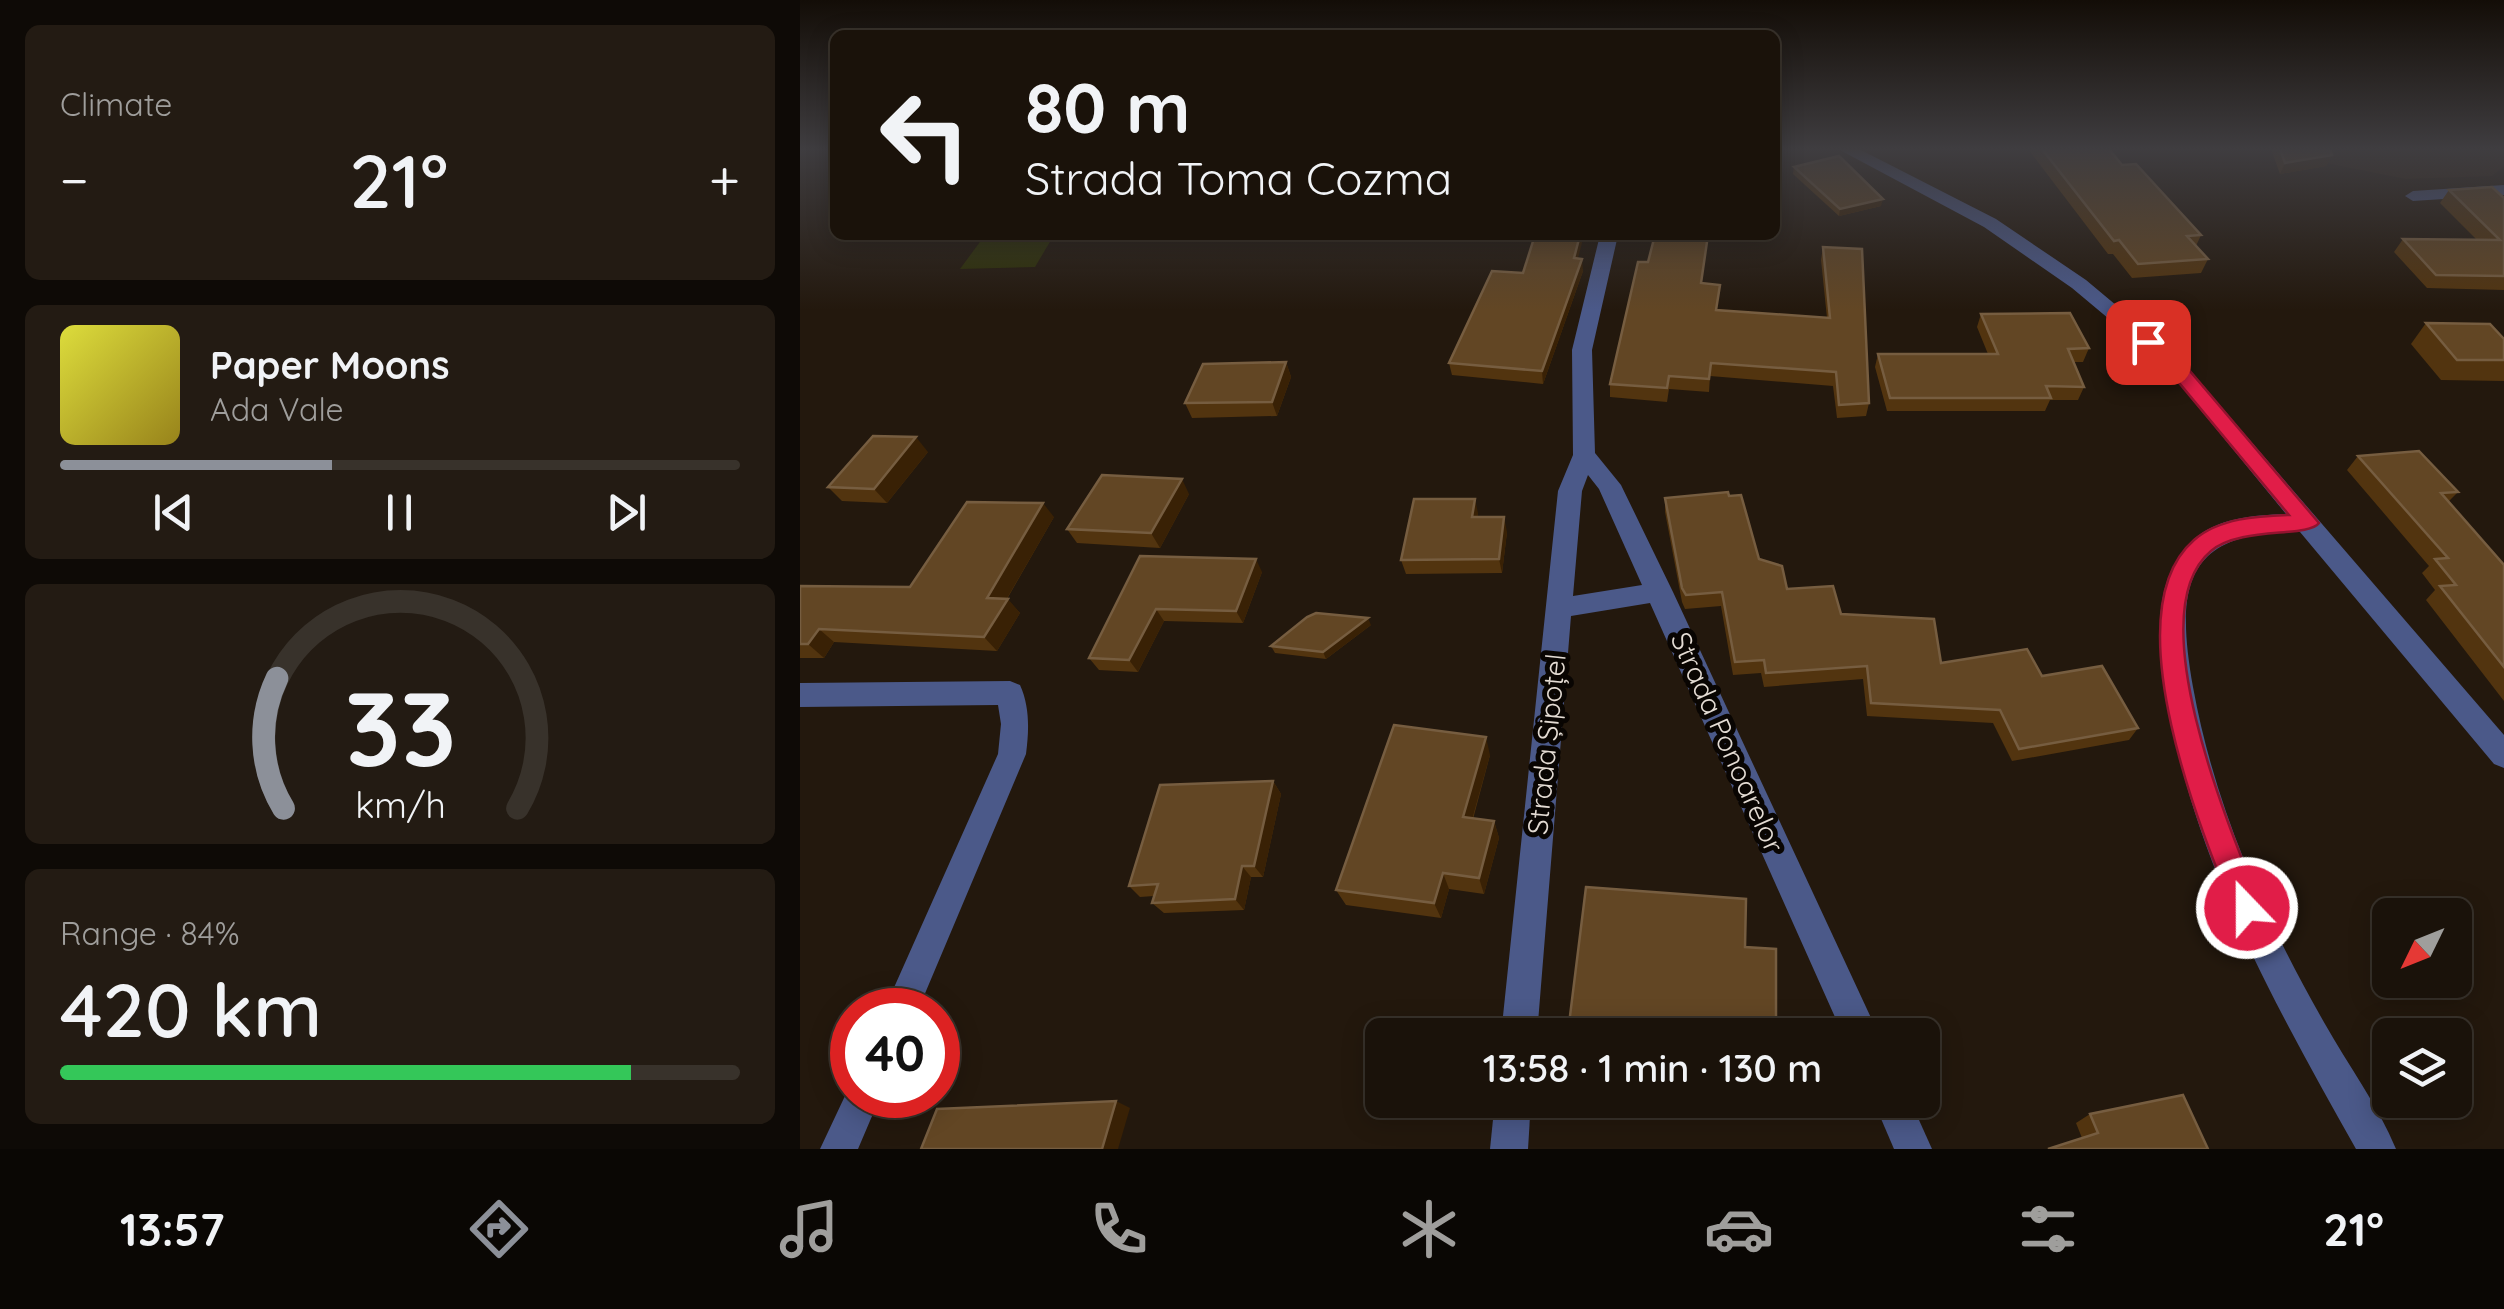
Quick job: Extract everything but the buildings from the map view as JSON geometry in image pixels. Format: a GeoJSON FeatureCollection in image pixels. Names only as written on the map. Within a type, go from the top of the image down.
{"type":"FeatureCollection","features":[{"type":"Feature","properties":{"kind":"street"},"geometry":{"type":"LineString","coordinates":[[1950,203],[1990,223],[2080,284],[2171,362],[2504,754]]}},
{"type":"Feature","properties":{"kind":"street","name":"Strada Șipoțel"},"geometry":{"type":"LineString","coordinates":[[1520,1018],[1548,693],[1561,608],[1570,492],[1584,455],[1582,350],[1608,240]]}},
{"type":"Feature","properties":{"kind":"street","name":"Strada Ponoarelor"},"geometry":{"type":"LineString","coordinates":[[1584,455],[1609,485],[1853,1018]]}},
{"type":"Feature","properties":{"kind":"street"},"geometry":{"type":"LineString","coordinates":[[2308,523],[2256,524],[2224,532],[2202,545],[2181,572],[2174,594],[2172,635],[2182,722],[2216,830],[2247,908],[2295,1008],[2377,1149]]}},
{"type":"Feature","properties":{"kind":"street"},"geometry":{"type":"LineString","coordinates":[[1561,608],[1660,592]]}},
{"type":"Feature","properties":{"kind":"street"},"geometry":{"type":"LineString","coordinates":[[800,695],[1010,693],[1016,724],[1012,754],[911,988]]}},
{"type":"Feature","properties":{"kind":"street"},"geometry":{"type":"LineString","coordinates":[[839,1149],[853,1118]]}},
{"type":"Feature","properties":{"kind":"street"},"geometry":{"type":"LineString","coordinates":[[1509,1149],[1512,1118]]}},
{"type":"Feature","properties":{"kind":"street"},"geometry":{"type":"LineString","coordinates":[[1898,1118],[1913,1149]]}},
{"type":"Feature","properties":{"kind":"shaded area"},"geometry":{"type":"Polygon","coordinates":[[[981,240],[1051,240],[1035,267],[960,269],[981,240]]]}},
{"type":"Feature","properties":{"kind":"route"},"geometry":{"type":"LineString","coordinates":[[2148,342],[2171,362],[2308,523],[2256,524],[2224,532],[2202,545],[2181,572],[2174,594],[2172,635],[2182,722],[2216,830],[2247,908]]}}]}
